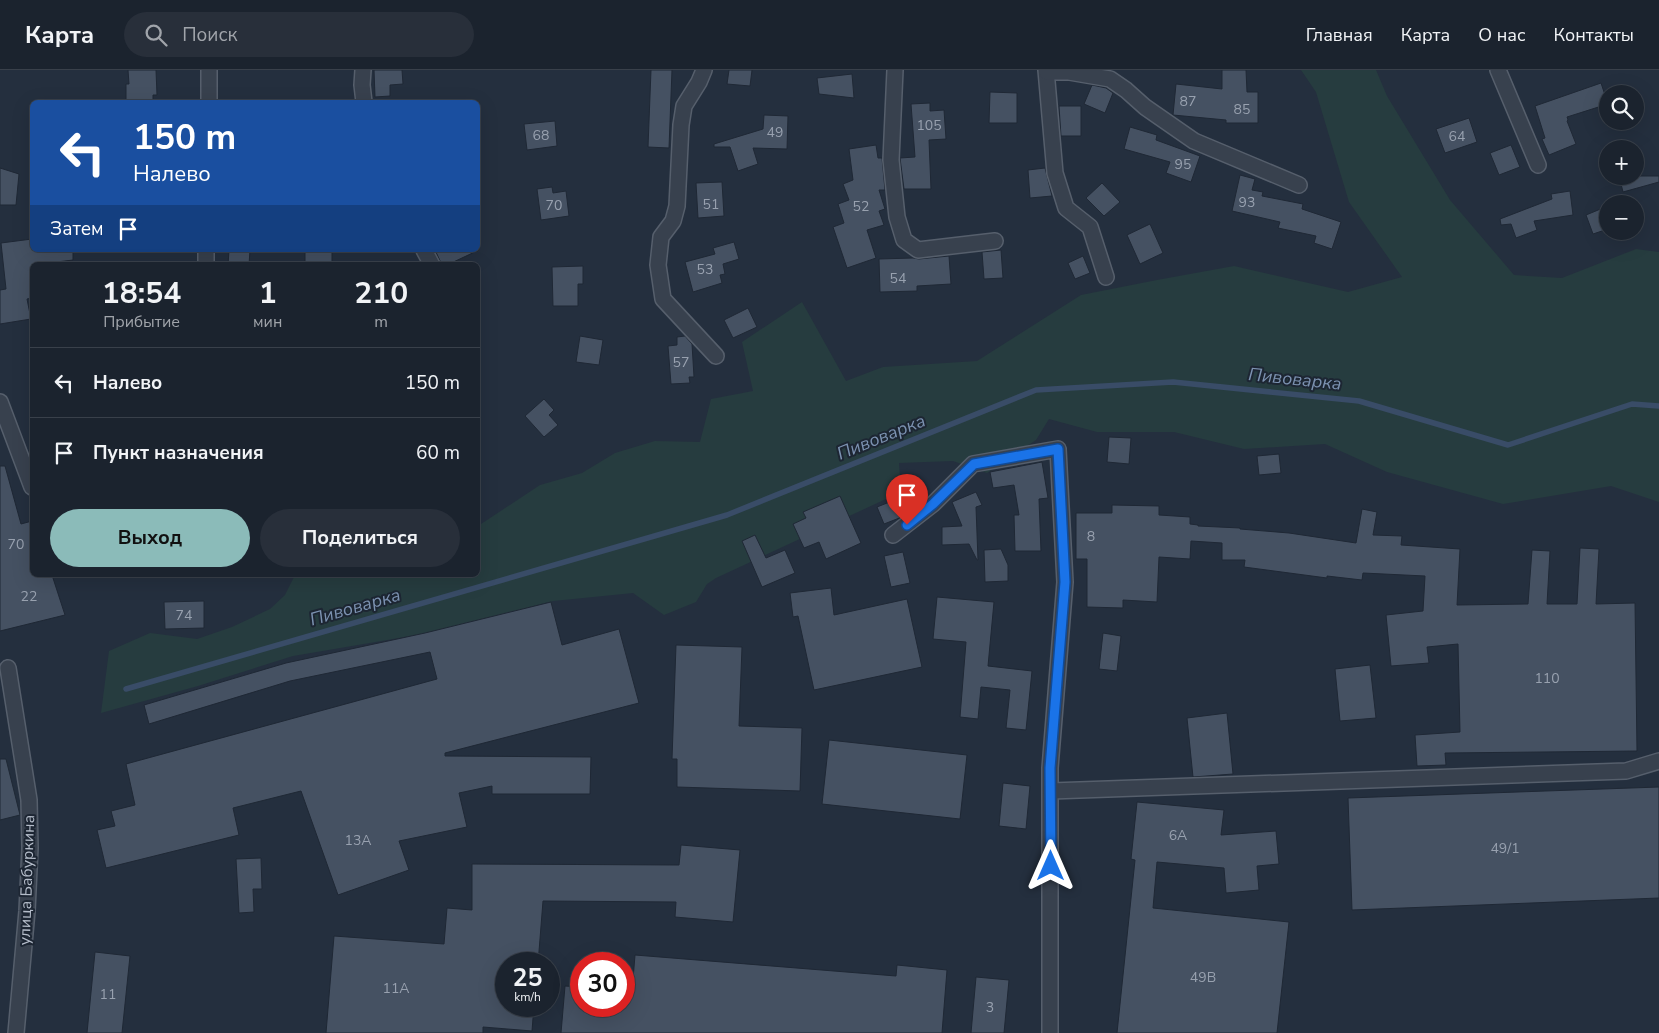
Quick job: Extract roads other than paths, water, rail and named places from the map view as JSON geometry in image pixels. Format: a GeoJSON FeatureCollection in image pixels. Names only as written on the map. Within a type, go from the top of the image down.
{"type":"FeatureCollection","features":[{"type":"Feature","properties":{"kind":"street"},"geometry":{"type":"LineString","coordinates":[[209,70],[209,100]]}},
{"type":"Feature","properties":{"kind":"street"},"geometry":{"type":"LineString","coordinates":[[363,70],[364,100]]}},
{"type":"Feature","properties":{"kind":"street"},"geometry":{"type":"LineString","coordinates":[[704,70],[684,106],[681,125],[678,206],[673,221],[661,237],[658,265],[663,299],[716,356]]}},
{"type":"Feature","properties":{"kind":"street"},"geometry":{"type":"LineString","coordinates":[[895,70],[891,160],[897,217],[904,240],[918,250],[994,241]]}},
{"type":"Feature","properties":{"kind":"street"},"geometry":{"type":"LineString","coordinates":[[1498,70],[1538,165]]}},
{"type":"Feature","properties":{"kind":"street"},"geometry":{"type":"LineString","coordinates":[[1106,277],[1090,227],[1066,208],[1055,173],[1046,71],[1068,72],[1110,79],[1145,107],[1194,141],[1299,185]]}},
{"type":"Feature","properties":{"kind":"street"},"geometry":{"type":"LineString","coordinates":[[0,402],[30,482]]}},
{"type":"Feature","properties":{"kind":"street"},"geometry":{"type":"LineString","coordinates":[[893,535],[933,504],[974,464],[1058,449],[1065,582],[1050,768],[1050,1033]]}},
{"type":"Feature","properties":{"kind":"street","name":"улица Бабуркина"},"geometry":{"type":"LineString","coordinates":[[8,668],[29,800],[30,848],[27,911],[16,1033]]}},
{"type":"Feature","properties":{"kind":"street"},"geometry":{"type":"LineString","coordinates":[[1051,791],[1626,771],[1659,760]]}},
{"type":"Feature","properties":{"kind":"waterway","name":"Пивоварка"},"geometry":{"type":"LineString","coordinates":[[126,689],[727,515],[1036,390],[1173,382],[1359,401],[1508,445],[1632,404],[1659,406]]}}]}
